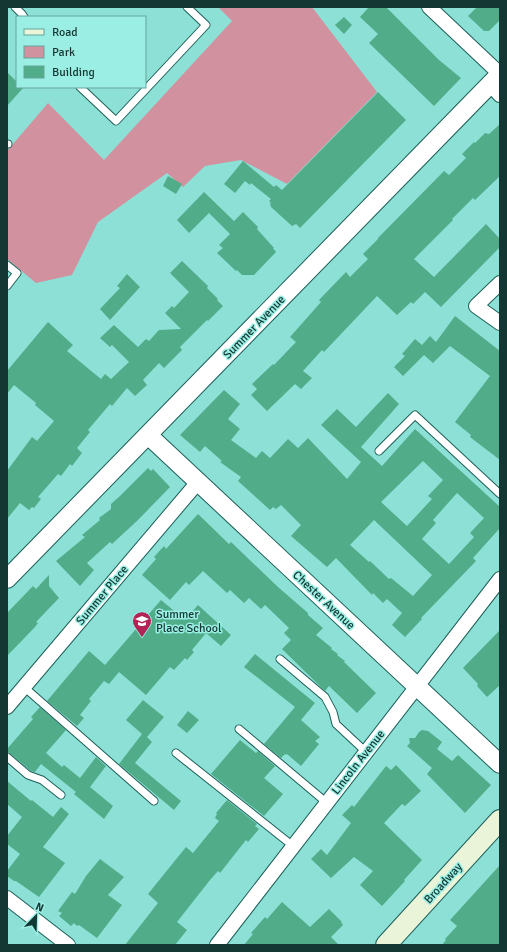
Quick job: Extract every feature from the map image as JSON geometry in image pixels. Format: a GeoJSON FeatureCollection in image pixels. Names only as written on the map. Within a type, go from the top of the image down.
{"type":"FeatureCollection","features":[{"type":"Feature","properties":{"kind":"main road","name":"Broadway"},"geometry":{"type":"LineString","coordinates":[[386,945],[500,820]]}},
{"type":"Feature","properties":{"kind":"street"},"geometry":{"type":"LineString","coordinates":[[429,7],[497,82]]}},
{"type":"Feature","properties":{"kind":"street","name":"Summer Avenue"},"geometry":{"type":"LineString","coordinates":[[7,579],[497,82]]}},
{"type":"Feature","properties":{"kind":"street"},"geometry":{"type":"LineString","coordinates":[[499,285],[476,306],[500,323]]}},
{"type":"Feature","properties":{"kind":"street","name":"Chester Avenue"},"geometry":{"type":"LineString","coordinates":[[148,435],[500,764]]}},
{"type":"Feature","properties":{"kind":"street","name":"Summer Place"},"geometry":{"type":"LineString","coordinates":[[7,707],[198,482]]}},
{"type":"Feature","properties":{"kind":"street","name":"Lincoln Avenue"},"geometry":{"type":"LineString","coordinates":[[217,945],[500,579]]}},
{"type":"Feature","properties":{"kind":"street"},"geometry":{"type":"LineString","coordinates":[[7,898],[68,945]]}},
{"type":"Feature","properties":{"kind":"lane"},"geometry":{"type":"LineString","coordinates":[[15,7],[23,16]]}},
{"type":"Feature","properties":{"kind":"lane"},"geometry":{"type":"LineString","coordinates":[[81,88],[116,120],[206,25],[187,7]]}},
{"type":"Feature","properties":{"kind":"lane"},"geometry":{"type":"LineString","coordinates":[[7,265],[17,273],[7,286]]}},
{"type":"Feature","properties":{"kind":"lane"},"geometry":{"type":"LineString","coordinates":[[378,451],[415,415],[500,494]]}},
{"type":"Feature","properties":{"kind":"lane"},"geometry":{"type":"LineString","coordinates":[[280,659],[325,697],[333,712],[336,724],[366,752]]}},
{"type":"Feature","properties":{"kind":"lane"},"geometry":{"type":"LineString","coordinates":[[24,687],[154,801]]}},
{"type":"Feature","properties":{"kind":"lane"},"geometry":{"type":"LineString","coordinates":[[239,730],[327,803]]}},
{"type":"Feature","properties":{"kind":"lane"},"geometry":{"type":"LineString","coordinates":[[176,753],[293,846]]}},
{"type":"Feature","properties":{"kind":"lane"},"geometry":{"type":"LineString","coordinates":[[7,757],[28,775],[42,780],[60,795]]}},
{"type":"Feature","properties":{"kind":"green space"},"geometry":{"type":"Polygon","coordinates":[[[218,7],[312,7],[377,92],[287,184],[241,160],[205,166],[183,187],[167,173],[98,222],[72,275],[36,283],[7,259],[7,151],[48,103],[104,160],[232,21],[218,7]]]}},
{"type":"Feature","properties":{"kind":"building"},"geometry":{"type":"Polygon","coordinates":[[[369,7],[386,7],[439,60],[461,78],[434,106],[369,43],[378,34],[360,17],[369,7]]]}},
{"type":"Feature","properties":{"kind":"building"},"geometry":{"type":"Polygon","coordinates":[[[477,7],[500,7],[500,20],[489,31],[484,31],[468,16],[477,7]]]}},
{"type":"Feature","properties":{"kind":"building"},"geometry":{"type":"Polygon","coordinates":[[[344,17],[352,25],[344,34],[335,25],[344,17]]]}},
{"type":"Feature","properties":{"kind":"building"},"geometry":{"type":"Polygon","coordinates":[[[7,72],[16,81],[16,88],[23,88],[7,106],[7,72]]]}},
{"type":"Feature","properties":{"kind":"building"},"geometry":{"type":"Polygon","coordinates":[[[378,92],[406,120],[300,228],[296,224],[292,226],[271,207],[271,203],[269,201],[271,199],[251,183],[250,185],[245,181],[235,193],[224,184],[243,161],[274,187],[276,185],[282,190],[378,92]]]}},
{"type":"Feature","properties":{"kind":"building"},"geometry":{"type":"Polygon","coordinates":[[[500,124],[500,176],[475,200],[473,198],[414,259],[434,277],[486,224],[500,239],[500,247],[441,307],[425,292],[413,304],[411,302],[397,315],[377,296],[324,352],[322,350],[303,371],[312,378],[301,389],[295,384],[267,411],[251,395],[257,389],[252,384],[273,364],[274,365],[296,342],[290,337],[321,302],[319,300],[346,272],[350,277],[368,259],[363,254],[444,171],[449,175],[466,158],[462,154],[474,142],[475,143],[485,133],[489,134],[500,124]]]}},
{"type":"Feature","properties":{"kind":"building"},"geometry":{"type":"Polygon","coordinates":[[[168,176],[182,184],[176,194],[163,186],[168,176]]]}},
{"type":"Feature","properties":{"kind":"building"},"geometry":{"type":"Polygon","coordinates":[[[204,192],[234,221],[243,212],[258,227],[257,229],[274,248],[276,252],[254,275],[242,275],[217,253],[223,248],[219,245],[230,234],[209,213],[189,233],[177,220],[204,192]]]}},
{"type":"Feature","properties":{"kind":"building"},"geometry":{"type":"Polygon","coordinates":[[[182,261],[208,286],[207,288],[223,306],[180,347],[182,350],[164,368],[159,363],[143,380],[147,385],[135,396],[127,388],[112,406],[110,404],[88,430],[90,432],[77,448],[82,453],[72,466],[70,464],[61,476],[58,474],[38,497],[41,499],[34,508],[32,507],[29,510],[20,503],[7,519],[7,471],[32,437],[37,441],[54,421],[35,405],[36,403],[14,385],[7,394],[7,371],[48,322],[73,345],[67,351],[101,379],[105,374],[111,379],[129,362],[112,345],[110,347],[100,338],[114,325],[138,347],[146,339],[149,341],[159,330],[181,329],[165,313],[172,306],[174,308],[189,292],[170,273],[182,261]]]}},
{"type":"Feature","properties":{"kind":"building"},"geometry":{"type":"Polygon","coordinates":[[[127,274],[140,287],[110,320],[100,309],[120,288],[117,286],[127,274]]]}},
{"type":"Feature","properties":{"kind":"building"},"geometry":{"type":"Polygon","coordinates":[[[455,316],[500,351],[500,460],[470,437],[471,435],[455,422],[490,376],[450,346],[433,363],[424,355],[403,376],[394,367],[405,356],[402,354],[415,339],[422,345],[430,336],[436,342],[455,316]]]}},
{"type":"Feature","properties":{"kind":"building"},"geometry":{"type":"Polygon","coordinates":[[[224,390],[240,404],[228,419],[240,429],[231,440],[256,458],[262,451],[270,458],[288,439],[298,448],[308,438],[347,479],[361,462],[321,425],[337,409],[356,427],[388,393],[399,404],[361,447],[382,466],[415,429],[500,507],[500,528],[473,558],[476,561],[421,618],[422,619],[405,637],[392,625],[402,613],[387,599],[383,603],[373,593],[372,595],[336,558],[327,567],[291,536],[301,525],[281,505],[276,509],[273,507],[270,510],[238,481],[241,477],[220,462],[222,461],[205,446],[200,452],[180,435],[224,390]],[[423,461],[381,502],[407,526],[432,499],[428,496],[443,480],[423,461]],[[457,493],[433,520],[436,523],[422,539],[449,564],[474,537],[470,533],[484,518],[457,493]],[[374,520],[350,545],[389,579],[391,578],[413,596],[432,575],[374,520]]]}},
{"type":"Feature","properties":{"kind":"building"},"geometry":{"type":"Polygon","coordinates":[[[148,468],[151,471],[153,469],[170,487],[112,544],[110,542],[87,563],[94,570],[80,586],[56,561],[85,537],[82,535],[100,520],[99,518],[111,509],[111,504],[148,468]]]}},
{"type":"Feature","properties":{"kind":"building"},"geometry":{"type":"Polygon","coordinates":[[[198,514],[229,544],[231,542],[323,628],[316,635],[332,648],[331,649],[338,654],[337,655],[345,661],[344,662],[376,693],[357,713],[329,686],[325,691],[282,649],[291,640],[284,633],[289,628],[265,605],[261,609],[249,598],[244,603],[230,590],[227,593],[203,571],[189,585],[186,582],[170,600],[142,575],[156,559],[154,557],[164,546],[166,549],[198,514]]]}},
{"type":"Feature","properties":{"kind":"building"},"geometry":{"type":"Polygon","coordinates":[[[49,575],[49,586],[59,598],[36,622],[38,623],[35,627],[7,656],[7,613],[33,586],[36,589],[49,575]]]}},
{"type":"Feature","properties":{"kind":"building"},"geometry":{"type":"Polygon","coordinates":[[[161,600],[185,620],[198,605],[231,635],[221,646],[206,633],[192,650],[194,652],[187,660],[185,658],[174,670],[170,667],[146,695],[119,672],[109,684],[104,681],[89,699],[91,701],[80,715],[84,718],[77,726],[47,701],[89,651],[105,665],[161,600]]]}},
{"type":"Feature","properties":{"kind":"building"},"geometry":{"type":"Polygon","coordinates":[[[500,630],[500,685],[487,697],[477,686],[478,684],[463,668],[500,630]]]}},
{"type":"Feature","properties":{"kind":"building"},"geometry":{"type":"Polygon","coordinates":[[[255,654],[315,703],[301,720],[320,737],[315,741],[319,744],[301,766],[287,754],[281,758],[264,744],[295,707],[244,667],[255,654]]]}},
{"type":"Feature","properties":{"kind":"building"},"geometry":{"type":"Polygon","coordinates":[[[143,700],[164,717],[147,737],[152,742],[135,763],[181,801],[174,810],[119,764],[142,734],[126,720],[143,700]]]}},
{"type":"Feature","properties":{"kind":"building"},"geometry":{"type":"Polygon","coordinates":[[[40,707],[66,730],[46,753],[62,767],[64,765],[80,778],[96,757],[106,766],[90,787],[113,806],[104,819],[74,794],[76,792],[41,764],[35,772],[31,771],[7,751],[7,749],[33,719],[31,717],[40,707]]]}},
{"type":"Feature","properties":{"kind":"building"},"geometry":{"type":"Polygon","coordinates":[[[188,711],[199,720],[187,733],[177,725],[188,711]]]}},
{"type":"Feature","properties":{"kind":"building"},"geometry":{"type":"Polygon","coordinates":[[[422,730],[428,731],[442,742],[437,749],[452,761],[458,755],[491,785],[465,813],[427,774],[432,768],[407,746],[410,743],[409,738],[415,738],[422,730]]]}},
{"type":"Feature","properties":{"kind":"building"},"geometry":{"type":"Polygon","coordinates":[[[240,740],[256,753],[258,751],[275,766],[264,778],[283,794],[264,816],[211,774],[240,740]]]}},
{"type":"Feature","properties":{"kind":"building"},"geometry":{"type":"Polygon","coordinates":[[[396,765],[421,791],[405,806],[402,804],[384,823],[422,860],[382,906],[360,885],[373,871],[354,857],[331,878],[311,859],[321,849],[327,855],[351,823],[342,815],[352,805],[354,807],[386,766],[391,770],[396,765]]]}},
{"type":"Feature","properties":{"kind":"building"},"geometry":{"type":"Polygon","coordinates":[[[7,781],[53,817],[61,807],[69,814],[43,847],[65,863],[39,897],[7,876],[7,871],[20,854],[7,844],[7,836],[22,817],[7,804],[7,781]]]}},
{"type":"Feature","properties":{"kind":"building"},"geometry":{"type":"Polygon","coordinates":[[[227,800],[257,824],[255,826],[259,829],[248,842],[246,840],[220,873],[218,871],[210,880],[177,922],[187,930],[175,945],[125,945],[158,903],[148,894],[186,847],[193,853],[219,821],[215,818],[216,813],[227,800]]]}},
{"type":"Feature","properties":{"kind":"building"},"geometry":{"type":"Polygon","coordinates":[[[100,859],[124,877],[108,895],[122,905],[97,938],[79,925],[77,926],[74,923],[71,926],[59,916],[62,913],[58,911],[72,892],[75,894],[86,876],[100,859]]]}},
{"type":"Feature","properties":{"kind":"building"},"geometry":{"type":"Polygon","coordinates":[[[500,865],[500,945],[442,945],[446,940],[445,939],[457,926],[450,920],[500,865]]]}},
{"type":"Feature","properties":{"kind":"building"},"geometry":{"type":"Polygon","coordinates":[[[282,902],[310,927],[329,909],[342,922],[343,925],[331,937],[339,945],[244,945],[253,934],[251,933],[265,917],[267,919],[282,902]]]}},
{"type":"Feature","properties":{"kind":"place","name":"Summer Place School"},"geometry":{"type":"Point","coordinates":[142,638]}}]}
